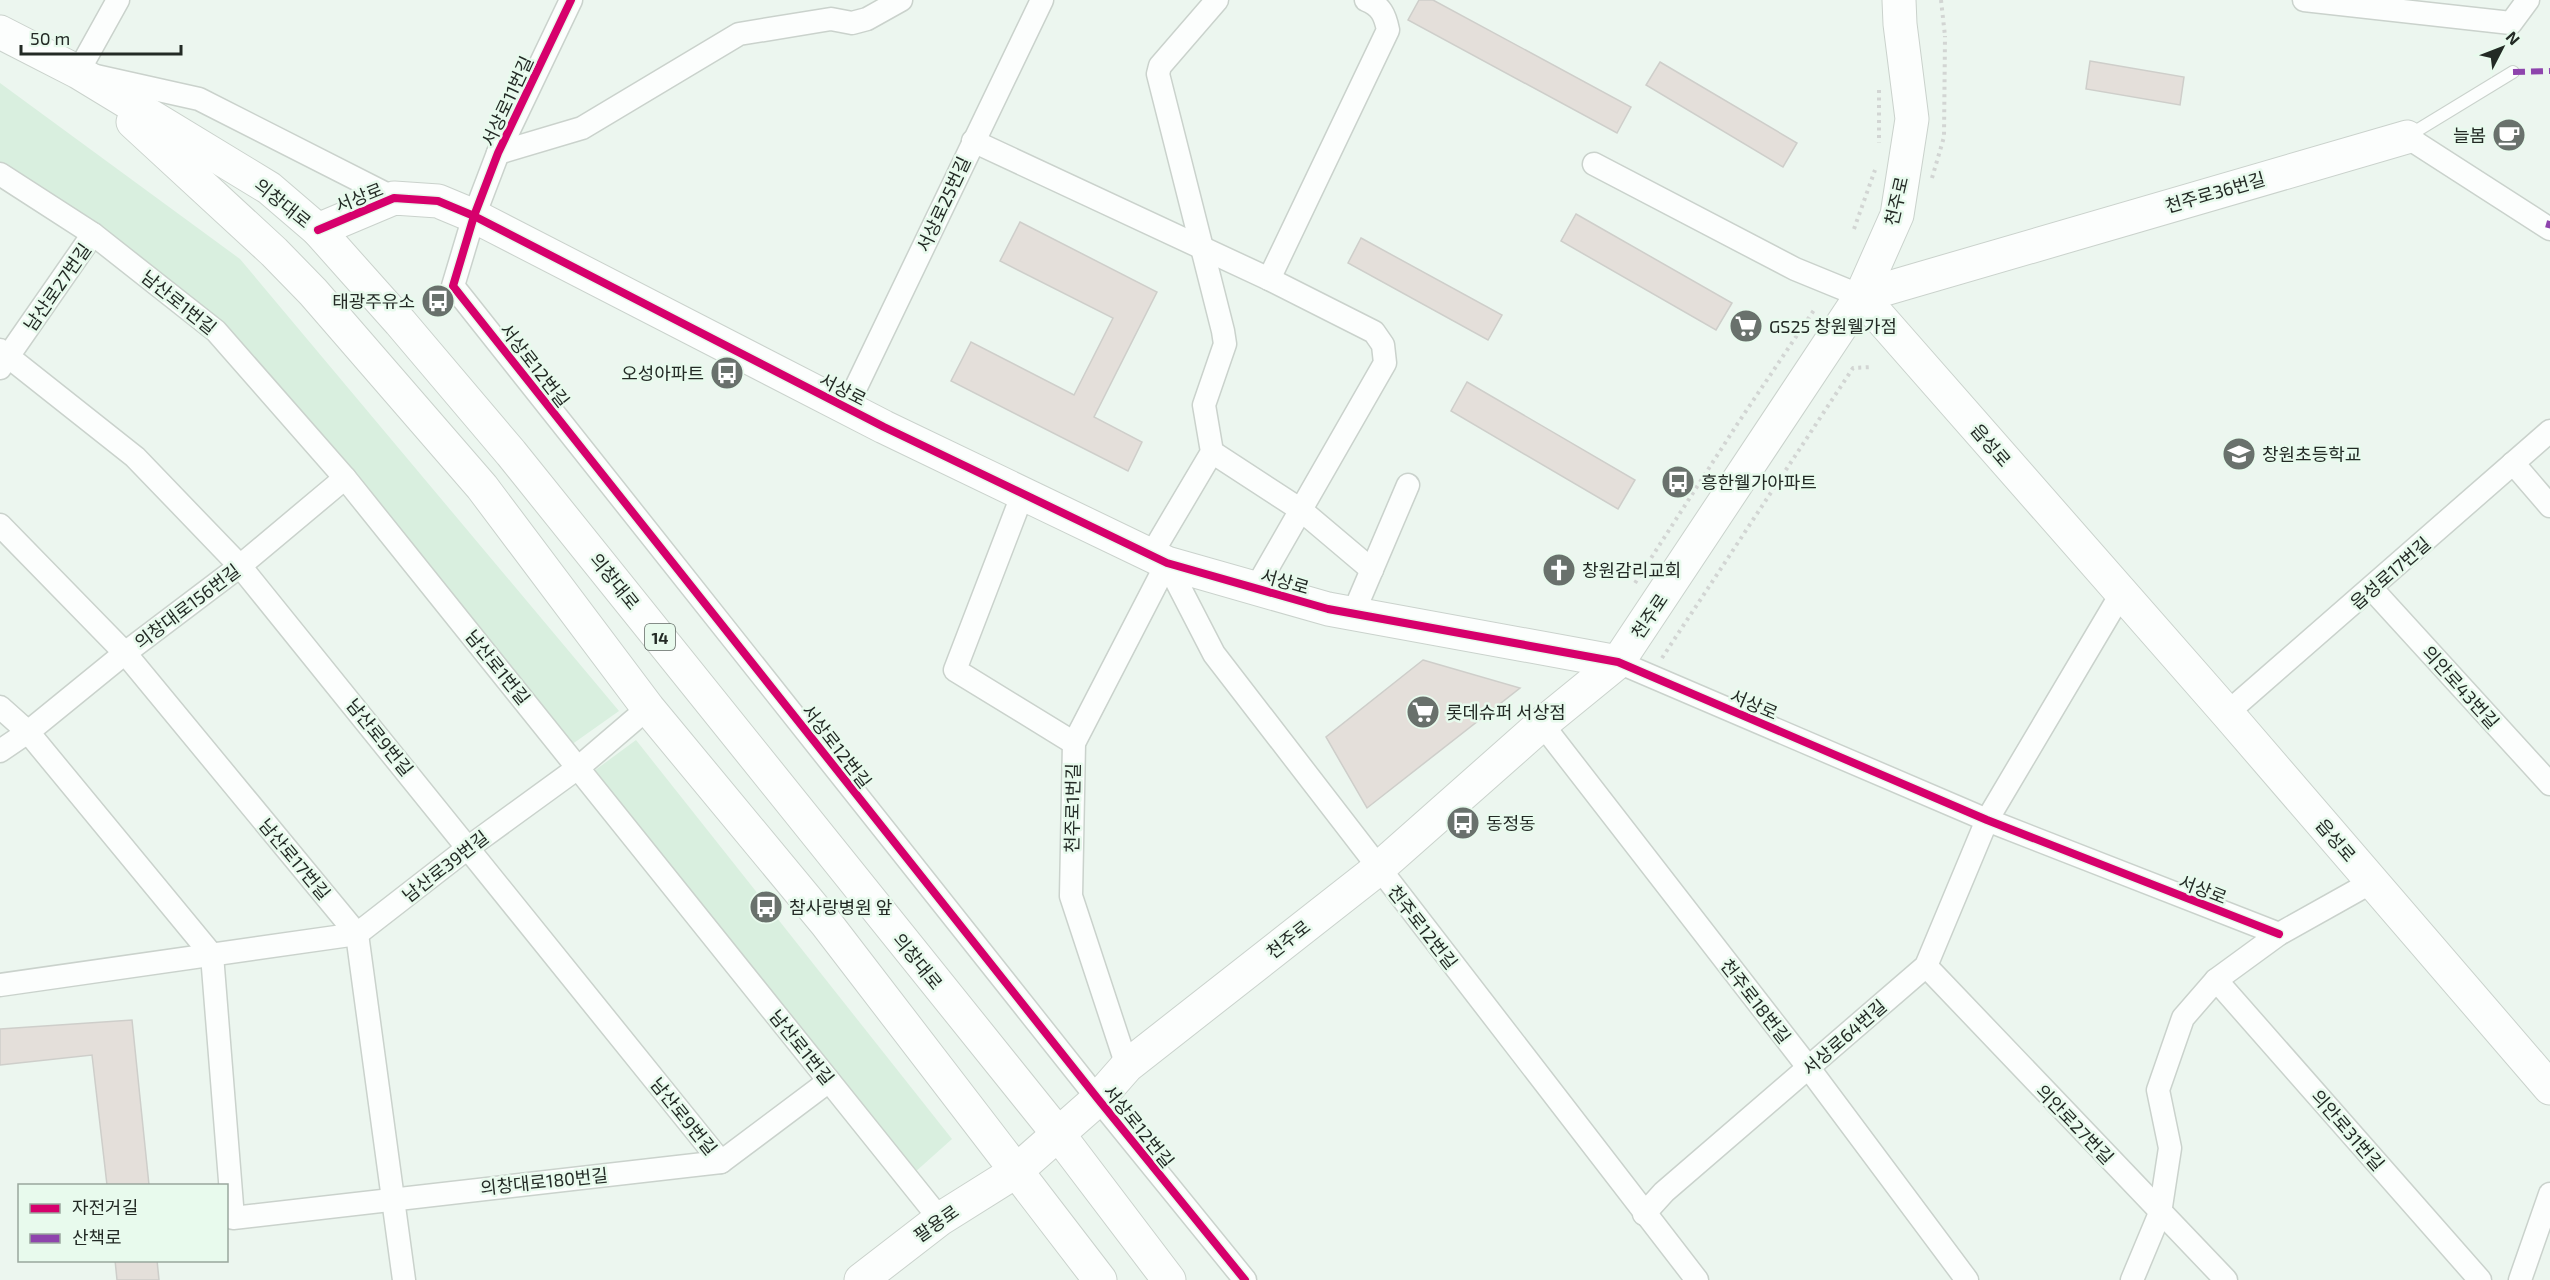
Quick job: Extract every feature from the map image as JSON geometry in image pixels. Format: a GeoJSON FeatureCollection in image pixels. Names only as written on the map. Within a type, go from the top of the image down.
{"type":"FeatureCollection","features":[{"type":"Feature","properties":{"kind":"main road","name":"천주로"},"geometry":{"type":"LineString","coordinates":[[1015,1172],[1098,1099],[1127,1066],[1378,868],[1542,723],[1618,662],[1861,296],[1897,215],[1912,119],[1900,12]]}},
{"type":"Feature","properties":{"kind":"main road","name":"의창대로"},"geometry":{"type":"LineString","coordinates":[[0,32],[78,72],[269,188],[318,230],[511,453],[1059,1135],[1169,1280]]}},
{"type":"Feature","properties":{"kind":"main road","name":"의창대로"},"geometry":{"type":"LineString","coordinates":[[78,72],[274,252],[313,292],[482,487],[648,708],[826,923],[1100,1280]]}},
{"type":"Feature","properties":{"kind":"main road","name":"천주로36번길"},"geometry":{"type":"LineString","coordinates":[[1861,296],[2407,137]]}},
{"type":"Feature","properties":{"kind":"main road","name":"서상로"},"geometry":{"type":"LineString","coordinates":[[318,230],[394,198],[438,201],[474,216],[846,408],[1159,559],[1328,609],[1618,662]]}},
{"type":"Feature","properties":{"kind":"main road","name":"읍성로"},"geometry":{"type":"LineString","coordinates":[[1861,296],[2228,713],[2550,1088]]}},
{"type":"Feature","properties":{"kind":"main road","name":"팔용로"},"geometry":{"type":"LineString","coordinates":[[861,1280],[939,1219],[1015,1172]]}},
{"type":"Feature","properties":{"kind":"street"},"geometry":{"type":"LineString","coordinates":[[118,0],[78,72],[199,99],[394,198]]}},
{"type":"Feature","properties":{"kind":"street","name":"서상로11번길"},"geometry":{"type":"LineString","coordinates":[[474,216],[498,153],[572,0]]}},
{"type":"Feature","properties":{"kind":"street","name":"서상로11번길"},"geometry":{"type":"LineString","coordinates":[[498,153],[582,128],[739,34],[834,9],[852,22],[867,19],[901,0]]}},
{"type":"Feature","properties":{"kind":"street","name":"서상로25번길"},"geometry":{"type":"LineString","coordinates":[[846,408],[1042,0]]}},
{"type":"Feature","properties":{"kind":"street"},"geometry":{"type":"LineString","coordinates":[[1217,0],[1160,66],[1158,74],[1225,344],[1204,405],[1212,452],[1301,510],[1371,570]]}},
{"type":"Feature","properties":{"kind":"street"},"geometry":{"type":"LineString","coordinates":[[1269,279],[1388,30],[1385,17],[1377,5],[1366,0]]}},
{"type":"Feature","properties":{"kind":"street"},"geometry":{"type":"LineString","coordinates":[[2304,0],[2511,23],[2528,0]]}},
{"type":"Feature","properties":{"kind":"street"},"geometry":{"type":"LineString","coordinates":[[2407,137],[2550,229]]}},
{"type":"Feature","properties":{"kind":"street"},"geometry":{"type":"LineString","coordinates":[[973,141],[1269,279],[1374,332],[1383,345],[1385,363],[1256,588]]}},
{"type":"Feature","properties":{"kind":"street"},"geometry":{"type":"LineString","coordinates":[[1594,164],[1795,269],[1861,296]]}},
{"type":"Feature","properties":{"kind":"street","name":"남산로1번길"},"geometry":{"type":"LineString","coordinates":[[0,174],[93,234],[216,330],[345,478],[579,767],[939,1219]]}},
{"type":"Feature","properties":{"kind":"street","name":"서상로12번길"},"geometry":{"type":"LineString","coordinates":[[474,216],[453,286],[1098,1099],[1245,1280]]}},
{"type":"Feature","properties":{"kind":"street","name":"남산로27번길"},"geometry":{"type":"LineString","coordinates":[[3,358],[93,234]]}},
{"type":"Feature","properties":{"kind":"street","name":"남산로9번길"},"geometry":{"type":"LineString","coordinates":[[3,358],[135,457],[240,566],[721,1162]]}},
{"type":"Feature","properties":{"kind":"street","name":"읍성로17번길"},"geometry":{"type":"LineString","coordinates":[[2228,713],[2550,431]]}},
{"type":"Feature","properties":{"kind":"street","name":"천주로1번길"},"geometry":{"type":"LineString","coordinates":[[1127,1066],[1071,896],[1074,743],[1159,559],[1212,452]]}},
{"type":"Feature","properties":{"kind":"street"},"geometry":{"type":"LineString","coordinates":[[2513,463],[2550,506]]}},
{"type":"Feature","properties":{"kind":"street","name":"의창대로156번길"},"geometry":{"type":"LineString","coordinates":[[0,751],[28,732],[125,653],[240,566],[345,478]]}},
{"type":"Feature","properties":{"kind":"street"},"geometry":{"type":"LineString","coordinates":[[1353,614],[1408,485]]}},
{"type":"Feature","properties":{"kind":"street"},"geometry":{"type":"LineString","coordinates":[[1023,493],[955,670],[1074,743]]}},
{"type":"Feature","properties":{"kind":"street","name":"남산로17번길"},"geometry":{"type":"LineString","coordinates":[[0,525],[125,653],[357,934]]}},
{"type":"Feature","properties":{"kind":"street","name":"천주로12번길"},"geometry":{"type":"LineString","coordinates":[[1159,559],[1214,654],[1697,1280]]}},
{"type":"Feature","properties":{"kind":"street","name":"의안로43번길"},"geometry":{"type":"LineString","coordinates":[[2372,589],[2550,784]]}},
{"type":"Feature","properties":{"kind":"street"},"geometry":{"type":"LineString","coordinates":[[1988,820],[2121,594]]}},
{"type":"Feature","properties":{"kind":"street","name":"서상로"},"geometry":{"type":"LineString","coordinates":[[1618,662],[1988,820],[2279,934]]}},
{"type":"Feature","properties":{"kind":"street"},"geometry":{"type":"LineString","coordinates":[[0,707],[28,732],[212,955]]}},
{"type":"Feature","properties":{"kind":"street","name":"남산로39번길"},"geometry":{"type":"LineString","coordinates":[[0,985],[357,934],[469,847],[579,767],[648,708]]}},
{"type":"Feature","properties":{"kind":"street","name":"천주로18번길"},"geometry":{"type":"LineString","coordinates":[[1542,723],[1808,1067],[1967,1280]]}},
{"type":"Feature","properties":{"kind":"street","name":"서상로64번길"},"geometry":{"type":"LineString","coordinates":[[1644,1214],[1664,1192],[1926,966],[1988,820]]}},
{"type":"Feature","properties":{"kind":"street"},"geometry":{"type":"LineString","coordinates":[[2132,1280],[2160,1213],[2170,1148],[2158,1090],[2183,1018],[2216,980],[2279,934],[2372,882]]}},
{"type":"Feature","properties":{"kind":"street"},"geometry":{"type":"LineString","coordinates":[[357,934],[404,1280]]}},
{"type":"Feature","properties":{"kind":"street","name":"의창대로180번길"},"geometry":{"type":"LineString","coordinates":[[212,955],[233,1218],[721,1162]]}},
{"type":"Feature","properties":{"kind":"street","name":"의안로27번길"},"geometry":{"type":"LineString","coordinates":[[1926,966],[2226,1280]]}},
{"type":"Feature","properties":{"kind":"street","name":"의안로31번길"},"geometry":{"type":"LineString","coordinates":[[2216,980],[2480,1280]]}},
{"type":"Feature","properties":{"kind":"street"},"geometry":{"type":"LineString","coordinates":[[721,1162],[830,1081]]}},
{"type":"Feature","properties":{"kind":"street"},"geometry":{"type":"LineString","coordinates":[[2520,1280],[2550,1194]]}},
{"type":"Feature","properties":{"kind":"lane"},"geometry":{"type":"LineString","coordinates":[[2407,137],[2513,72]]}},
{"type":"Feature","properties":{"kind":"path"},"geometry":{"type":"LineString","coordinates":[[1941,0],[1944,36]]}},
{"type":"Feature","properties":{"kind":"path"},"geometry":{"type":"LineString","coordinates":[[1879,84],[1879,149]]}},
{"type":"Feature","properties":{"kind":"path"},"geometry":{"type":"LineString","coordinates":[[1854,229],[1879,160]]}},
{"type":"Feature","properties":{"kind":"path"},"geometry":{"type":"LineString","coordinates":[[1633,587],[1738,423],[1814,310]]}},
{"type":"Feature","properties":{"kind":"path"},"geometry":{"type":"LineString","coordinates":[[1650,676],[1853,368],[1873,368]]}},
{"type":"Feature","properties":{"kind":"green space"},"geometry":{"type":"Polygon","coordinates":[[[0,83],[240,259],[619,711],[571,745],[226,327],[0,166],[0,83]]]}},
{"type":"Feature","properties":{"kind":"green space"},"geometry":{"type":"Polygon","coordinates":[[[636,740],[952,1139],[914,1173],[594,771],[636,740]]]}},
{"type":"Feature","properties":{"kind":"building"},"geometry":{"type":"Polygon","coordinates":[[[1419,0],[1433,0],[1631,107],[1617,133],[1408,20],[1419,0]]]}},
{"type":"Feature","properties":{"kind":"building"},"geometry":{"type":"Polygon","coordinates":[[[2090,61],[2184,77],[2180,105],[2086,89],[2090,61]]]}},
{"type":"Feature","properties":{"kind":"building"},"geometry":{"type":"Polygon","coordinates":[[[1660,62],[1797,143],[1783,167],[1646,85],[1660,62]]]}},
{"type":"Feature","properties":{"kind":"building"},"geometry":{"type":"Polygon","coordinates":[[[1576,214],[1732,303],[1716,330],[1561,241],[1576,214]]]}},
{"type":"Feature","properties":{"kind":"building"},"geometry":{"type":"Polygon","coordinates":[[[1020,222],[1157,292],[1094,417],[1142,442],[1128,471],[951,381],[971,342],[1074,395],[1113,318],[1000,261],[1020,222]]]}},
{"type":"Feature","properties":{"kind":"building"},"geometry":{"type":"Polygon","coordinates":[[[1361,238],[1502,315],[1488,340],[1348,263],[1361,238]]]}},
{"type":"Feature","properties":{"kind":"building"},"geometry":{"type":"Polygon","coordinates":[[[1467,382],[1635,480],[1618,509],[1451,411],[1467,382]]]}},
{"type":"Feature","properties":{"kind":"building","name":"롯데슈퍼 서상점"},"geometry":{"type":"Polygon","coordinates":[[[1423,660],[1520,688],[1367,808],[1326,737],[1423,660]]]}},
{"type":"Feature","properties":{"kind":"building"},"geometry":{"type":"Polygon","coordinates":[[[132,1020],[149,1184],[107,1184],[92,1055],[0,1065],[0,1029],[132,1020]]]}},
{"type":"Feature","properties":{"kind":"building"},"geometry":{"type":"Polygon","coordinates":[[[115,1262],[157,1262],[159,1280],[117,1280],[115,1262]]]}},
{"type":"Feature","properties":{"kind":"marked path"},"geometry":{"type":"LineString","coordinates":[[2513,72],[2550,71]]}},
{"type":"Feature","properties":{"kind":"marked path"},"geometry":{"type":"LineString","coordinates":[[2548,228],[2550,221]]}},
{"type":"Feature","properties":{"kind":"cycle path"},"geometry":{"type":"LineString","coordinates":[[571,0],[498,153],[474,216],[453,286],[1098,1099],[1245,1280]]}},
{"type":"Feature","properties":{"kind":"cycle path"},"geometry":{"type":"LineString","coordinates":[[318,230],[394,198],[438,201],[474,216],[884,427],[1167,563],[1328,609],[1618,662],[1987,820],[2279,934]]}},
{"type":"Feature","properties":{"kind":"place","name":"늘봄"},"geometry":{"type":"Point","coordinates":[2509,135]}},
{"type":"Feature","properties":{"kind":"place","name":"태광주유소"},"geometry":{"type":"Point","coordinates":[438,301]}},
{"type":"Feature","properties":{"kind":"place","name":"GS25 창원웰가점"},"geometry":{"type":"Point","coordinates":[1746,326]}},
{"type":"Feature","properties":{"kind":"place","name":"오성아파트"},"geometry":{"type":"Point","coordinates":[727,373]}},
{"type":"Feature","properties":{"kind":"place","name":"창원초등학교"},"geometry":{"type":"Point","coordinates":[2239,454]}},
{"type":"Feature","properties":{"kind":"place","name":"흥한웰가아파트"},"geometry":{"type":"Point","coordinates":[1678,482]}},
{"type":"Feature","properties":{"kind":"place","name":"창원감리교회"},"geometry":{"type":"Point","coordinates":[1559,570]}},
{"type":"Feature","properties":{"kind":"place","name":"롯데슈퍼 서상점"},"geometry":{"type":"Point","coordinates":[1423,712]}},
{"type":"Feature","properties":{"kind":"place","name":"동정동"},"geometry":{"type":"Point","coordinates":[1463,823]}},
{"type":"Feature","properties":{"kind":"place","name":"참사랑병원 앞"},"geometry":{"type":"Point","coordinates":[766,907]}}]}
